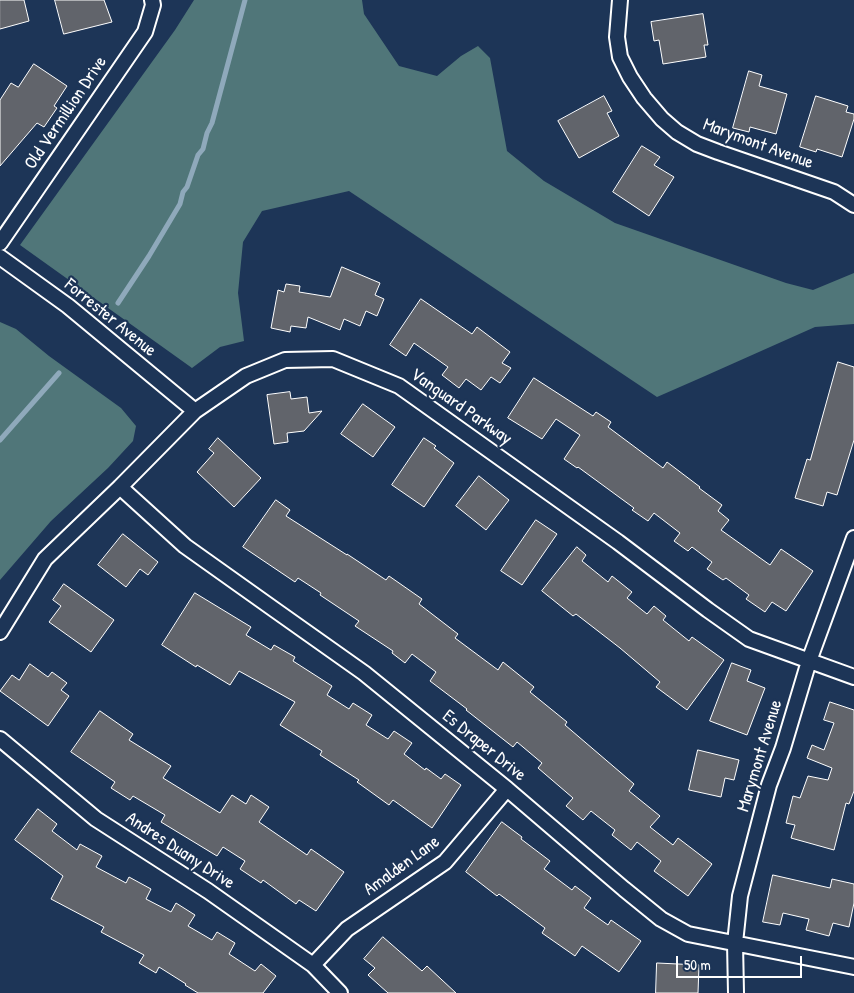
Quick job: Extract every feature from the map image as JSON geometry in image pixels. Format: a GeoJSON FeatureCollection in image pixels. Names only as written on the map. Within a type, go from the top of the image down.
{"type":"FeatureCollection","features":[{"type":"Feature","properties":{"kind":"street","name":"Old Vermillion Drive"},"geometry":{"type":"LineString","coordinates":[[0,243],[145,32],[153,5],[152,0]]}},
{"type":"Feature","properties":{"kind":"street","name":"Marymont Avenue"},"geometry":{"type":"LineString","coordinates":[[620,0],[617,37],[620,57],[644,98],[662,119],[677,132],[697,144],[834,192],[854,205]]}},
{"type":"Feature","properties":{"kind":"street","name":"Forrester Avenue"},"geometry":{"type":"LineString","coordinates":[[0,257],[68,306],[195,412]]}},
{"type":"Feature","properties":{"kind":"street","name":"Vanguard Parkway"},"geometry":{"type":"LineString","coordinates":[[0,632],[45,559],[195,412],[246,376],[285,360],[333,359],[399,386],[618,542],[749,639],[809,661]]}},
{"type":"Feature","properties":{"kind":"street","name":"Es Draper Drive"},"geometry":{"type":"LineString","coordinates":[[120,487],[185,546],[364,673],[507,789],[661,919],[688,934],[854,967]]}},
{"type":"Feature","properties":{"kind":"street","name":"Marymont Avenue"},"geometry":{"type":"LineString","coordinates":[[736,993],[735,944],[740,896],[769,785],[783,748],[809,661],[854,538]]}},
{"type":"Feature","properties":{"kind":"street"},"geometry":{"type":"LineString","coordinates":[[809,661],[854,678]]}},
{"type":"Feature","properties":{"kind":"street","name":"Andres Duany Drive"},"geometry":{"type":"LineString","coordinates":[[0,739],[96,819],[208,890],[312,965],[340,993]]}},
{"type":"Feature","properties":{"kind":"street","name":"Amalden Lane"},"geometry":{"type":"LineString","coordinates":[[312,965],[347,929],[445,862],[507,789]]}},
{"type":"Feature","properties":{"kind":"green space"},"geometry":{"type":"Polygon","coordinates":[[[194,0],[362,0],[364,14],[399,66],[437,76],[461,56],[478,46],[490,58],[507,151],[544,181],[615,223],[786,283],[813,290],[854,273],[854,324],[815,327],[657,397],[349,191],[262,211],[243,242],[238,293],[244,341],[220,347],[192,368],[20,245],[175,30],[194,0]]]}},
{"type":"Feature","properties":{"kind":"green space"},"geometry":{"type":"Polygon","coordinates":[[[0,322],[16,329],[49,356],[121,408],[136,426],[133,441],[108,468],[51,521],[0,580],[0,322]]]}},
{"type":"Feature","properties":{"kind":"building"},"geometry":{"type":"Polygon","coordinates":[[[0,0],[24,0],[29,21],[0,29],[0,0]]]}},
{"type":"Feature","properties":{"kind":"building"},"geometry":{"type":"Polygon","coordinates":[[[55,0],[104,0],[112,22],[64,34],[55,0]]]}},
{"type":"Feature","properties":{"kind":"building"},"geometry":{"type":"Polygon","coordinates":[[[703,14],[708,45],[704,45],[706,57],[663,64],[659,40],[654,41],[651,22],[703,14]]]}},
{"type":"Feature","properties":{"kind":"building"},"geometry":{"type":"Polygon","coordinates":[[[34,64],[67,86],[54,106],[57,108],[44,127],[37,123],[0,166],[0,100],[11,83],[18,87],[34,64]]]}},
{"type":"Feature","properties":{"kind":"building"},"geometry":{"type":"Polygon","coordinates":[[[749,71],[762,75],[759,86],[787,94],[776,134],[750,127],[749,132],[733,128],[749,71]]]}},
{"type":"Feature","properties":{"kind":"building"},"geometry":{"type":"Polygon","coordinates":[[[604,96],[612,111],[607,113],[619,136],[579,158],[558,121],[604,96]]]}},
{"type":"Feature","properties":{"kind":"building"},"geometry":{"type":"Polygon","coordinates":[[[816,96],[848,106],[846,112],[854,114],[842,157],[817,149],[816,152],[800,147],[816,96]]]}},
{"type":"Feature","properties":{"kind":"building"},"geometry":{"type":"Polygon","coordinates":[[[642,146],[660,157],[654,165],[674,177],[649,216],[613,192],[642,146]]]}},
{"type":"Feature","properties":{"kind":"building"},"geometry":{"type":"Polygon","coordinates":[[[342,267],[380,283],[375,295],[384,299],[377,316],[366,311],[360,326],[344,319],[340,330],[308,317],[306,328],[291,326],[290,332],[271,328],[278,290],[284,292],[286,284],[300,286],[299,292],[330,297],[342,267]]]}},
{"type":"Feature","properties":{"kind":"building"},"geometry":{"type":"Polygon","coordinates":[[[421,299],[472,334],[477,327],[510,352],[502,363],[511,368],[500,383],[491,377],[481,390],[466,379],[459,388],[442,375],[448,367],[414,343],[406,356],[390,345],[421,299]]]}},
{"type":"Feature","properties":{"kind":"building"},"geometry":{"type":"Polygon","coordinates":[[[838,362],[854,367],[854,440],[837,495],[827,492],[823,506],[795,498],[807,459],[810,460],[838,362]]]}},
{"type":"Feature","properties":{"kind":"building"},"geometry":{"type":"Polygon","coordinates":[[[534,378],[593,416],[596,412],[611,422],[608,427],[663,468],[667,462],[700,487],[722,505],[718,511],[729,520],[721,530],[770,565],[781,549],[813,571],[786,611],[772,602],[765,612],[746,599],[749,595],[726,578],[723,580],[707,569],[712,562],[692,547],[688,551],[674,541],[680,533],[654,513],[648,521],[632,510],[634,508],[564,459],[580,435],[556,419],[542,439],[508,418],[534,378]]]}},
{"type":"Feature","properties":{"kind":"building"},"geometry":{"type":"Polygon","coordinates":[[[290,392],[291,399],[307,397],[309,413],[322,411],[304,431],[287,433],[288,442],[274,444],[267,395],[290,392]]]}},
{"type":"Feature","properties":{"kind":"building"},"geometry":{"type":"Polygon","coordinates":[[[363,404],[395,427],[373,457],[341,434],[363,404]]]}},
{"type":"Feature","properties":{"kind":"building"},"geometry":{"type":"Polygon","coordinates":[[[218,438],[261,478],[234,507],[197,472],[214,453],[209,449],[218,438]]]}},
{"type":"Feature","properties":{"kind":"building"},"geometry":{"type":"Polygon","coordinates":[[[424,438],[436,446],[434,448],[454,463],[424,507],[392,485],[424,438]]]}},
{"type":"Feature","properties":{"kind":"building"},"geometry":{"type":"Polygon","coordinates":[[[479,476],[509,500],[486,530],[456,506],[479,476]]]}},
{"type":"Feature","properties":{"kind":"building"},"geometry":{"type":"Polygon","coordinates":[[[276,500],[290,510],[286,516],[386,580],[389,576],[422,599],[419,604],[458,634],[455,638],[498,670],[503,662],[534,687],[530,692],[567,722],[565,725],[634,784],[629,791],[660,816],[650,827],[673,845],[678,838],[712,864],[688,896],[654,871],[661,861],[637,842],[631,850],[612,835],[615,830],[591,811],[583,820],[566,806],[573,798],[538,768],[542,763],[517,742],[513,747],[430,681],[436,672],[412,654],[405,663],[392,653],[393,651],[355,626],[359,621],[320,595],[321,593],[298,578],[295,582],[243,547],[276,500]]]}},
{"type":"Feature","properties":{"kind":"building"},"geometry":{"type":"Polygon","coordinates":[[[536,520],[557,534],[522,585],[501,571],[536,520]]]}},
{"type":"Feature","properties":{"kind":"building"},"geometry":{"type":"Polygon","coordinates":[[[123,534],[158,562],[148,575],[140,569],[126,587],[98,565],[123,534]]]}},
{"type":"Feature","properties":{"kind":"building"},"geometry":{"type":"Polygon","coordinates":[[[577,547],[586,555],[582,561],[608,582],[612,576],[632,592],[627,598],[647,614],[654,606],[666,616],[663,620],[689,641],[692,637],[724,660],[687,710],[656,687],[660,682],[620,648],[576,614],[573,616],[542,591],[577,547]]]}},
{"type":"Feature","properties":{"kind":"building"},"geometry":{"type":"Polygon","coordinates":[[[64,584],[114,620],[91,652],[49,622],[61,606],[53,600],[64,584]]]}},
{"type":"Feature","properties":{"kind":"building"},"geometry":{"type":"Polygon","coordinates":[[[195,593],[251,627],[246,635],[271,650],[274,645],[295,657],[293,661],[332,686],[327,695],[349,709],[353,703],[372,715],[366,725],[388,739],[394,731],[412,743],[404,754],[425,770],[426,768],[441,779],[445,774],[461,785],[432,828],[393,800],[389,805],[357,782],[359,780],[320,755],[322,751],[280,725],[295,702],[239,671],[230,685],[197,665],[196,667],[162,645],[195,593]]]}},
{"type":"Feature","properties":{"kind":"building"},"geometry":{"type":"Polygon","coordinates":[[[732,663],[751,670],[747,681],[765,688],[747,735],[710,721],[732,663]]]}},
{"type":"Feature","properties":{"kind":"building"},"geometry":{"type":"Polygon","coordinates":[[[30,664],[48,677],[52,672],[67,683],[61,690],[69,696],[48,726],[0,691],[12,675],[19,680],[30,664]]]}},
{"type":"Feature","properties":{"kind":"building"},"geometry":{"type":"Polygon","coordinates":[[[830,702],[854,710],[854,791],[849,804],[846,803],[834,850],[791,838],[795,825],[786,823],[793,796],[800,798],[808,776],[828,780],[832,768],[807,758],[812,745],[824,750],[834,723],[824,720],[830,702]]]}},
{"type":"Feature","properties":{"kind":"building"},"geometry":{"type":"Polygon","coordinates":[[[100,711],[133,734],[129,740],[171,766],[163,778],[220,813],[232,795],[246,804],[251,795],[269,807],[259,822],[307,855],[311,849],[344,872],[316,911],[299,900],[296,904],[263,880],[261,883],[240,869],[245,861],[223,847],[217,856],[161,822],[165,815],[133,796],[130,800],[111,788],[115,782],[71,752],[100,711]]]}},
{"type":"Feature","properties":{"kind":"building"},"geometry":{"type":"Polygon","coordinates":[[[698,750],[739,760],[734,780],[725,778],[721,797],[689,790],[698,750]]]}},
{"type":"Feature","properties":{"kind":"building"},"geometry":{"type":"Polygon","coordinates":[[[38,809],[57,824],[52,831],[77,850],[80,844],[102,856],[96,867],[126,883],[129,877],[151,889],[146,899],[171,912],[176,903],[195,915],[188,926],[212,940],[217,932],[235,943],[229,954],[255,971],[261,964],[276,976],[263,993],[198,993],[159,967],[156,973],[139,963],[144,955],[101,932],[104,927],[51,899],[63,876],[15,840],[38,809]]]}},
{"type":"Feature","properties":{"kind":"building"},"geometry":{"type":"Polygon","coordinates":[[[502,822],[550,861],[544,869],[572,890],[575,886],[591,898],[584,908],[608,925],[611,920],[641,941],[619,972],[582,946],[575,956],[542,933],[545,928],[499,894],[497,896],[466,872],[502,822]]]}},
{"type":"Feature","properties":{"kind":"building"},"geometry":{"type":"Polygon","coordinates":[[[773,875],[830,888],[832,879],[854,884],[854,903],[849,927],[833,923],[829,936],[806,930],[809,919],[783,913],[780,925],[763,922],[773,875]]]}},
{"type":"Feature","properties":{"kind":"building"},"geometry":{"type":"Polygon","coordinates":[[[383,937],[422,971],[427,966],[456,993],[388,993],[368,975],[375,968],[364,959],[383,937]]]}},
{"type":"Feature","properties":{"kind":"building"},"geometry":{"type":"Polygon","coordinates":[[[657,963],[699,965],[698,993],[656,993],[657,963]]]}},
{"type":"Feature","properties":{"kind":"waterway"},"geometry":{"type":"LineString","coordinates":[[118,303],[180,204],[183,192],[187,187],[198,155],[203,149],[212,123],[245,0]]}},
{"type":"Feature","properties":{"kind":"waterway"},"geometry":{"type":"LineString","coordinates":[[0,440],[59,373]]}}]}
